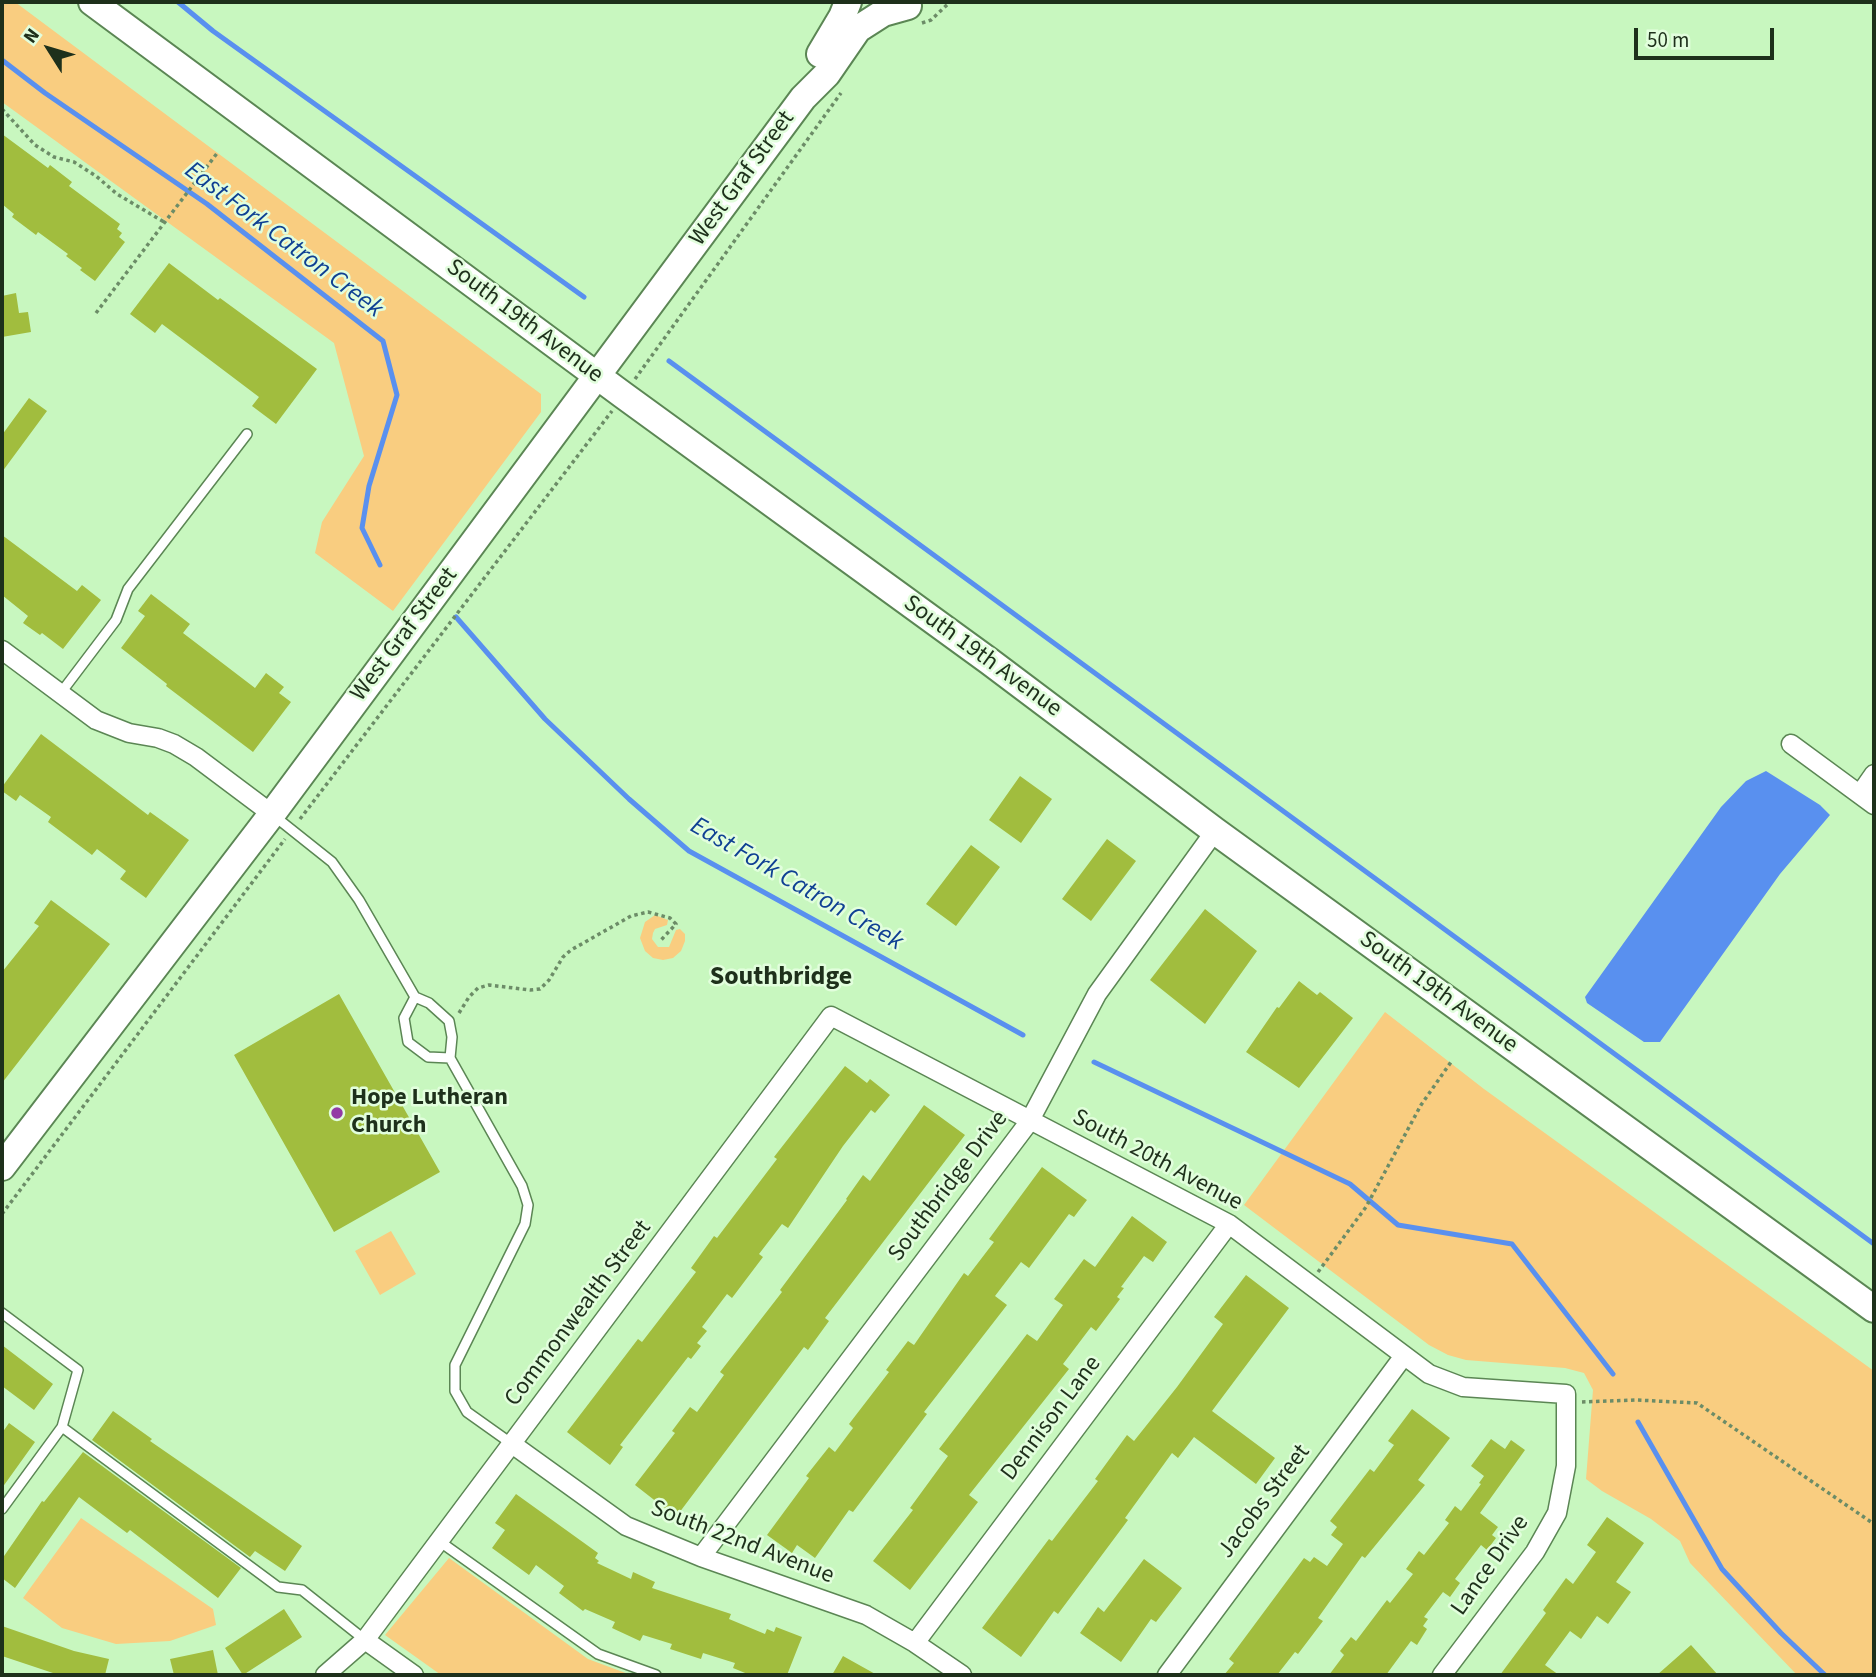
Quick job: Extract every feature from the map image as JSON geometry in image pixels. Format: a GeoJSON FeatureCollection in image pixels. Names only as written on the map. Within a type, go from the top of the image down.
{"type":"FeatureCollection","features":[{"type":"Feature","properties":{"kind":"main road","name":"South 19th Avenue"},"geometry":{"type":"LineString","coordinates":[[92,2],[989,661],[1215,831],[1874,1309]]}},
{"type":"Feature","properties":{"kind":"main road","name":"West Graf Street"},"geometry":{"type":"LineString","coordinates":[[803,98],[818,56],[848,2]]}},
{"type":"Feature","properties":{"kind":"main road"},"geometry":{"type":"LineString","coordinates":[[878,2],[913,11]]}},
{"type":"Feature","properties":{"kind":"main road","name":"West Graf Street"},"geometry":{"type":"LineString","coordinates":[[2,1167],[272,814],[803,98],[827,74],[858,29],[884,13],[913,11]]}},
{"type":"Feature","properties":{"kind":"street"},"geometry":{"type":"LineString","coordinates":[[2,650],[96,720],[129,733],[158,738],[196,757],[272,814]]}},
{"type":"Feature","properties":{"kind":"street"},"geometry":{"type":"LineString","coordinates":[[1791,744],[1867,800],[1874,774]]}},
{"type":"Feature","properties":{"kind":"street","name":"Southbridge Drive"},"geometry":{"type":"LineString","coordinates":[[701,1557],[1029,1122],[1097,994],[1215,831]]}},
{"type":"Feature","properties":{"kind":"street","name":"South 20th Avenue"},"geometry":{"type":"LineString","coordinates":[[831,1016],[1228,1224],[1429,1374],[1463,1387],[1566,1398]]}},
{"type":"Feature","properties":{"kind":"street","name":"Commonwealth Street"},"geometry":{"type":"LineString","coordinates":[[325,1675],[365,1640],[831,1016]]}},
{"type":"Feature","properties":{"kind":"street","name":"Dennison Lane"},"geometry":{"type":"LineString","coordinates":[[915,1643],[1228,1224]]}},
{"type":"Feature","properties":{"kind":"street","name":"Jacobs Street"},"geometry":{"type":"LineString","coordinates":[[1167,1675],[1403,1357]]}},
{"type":"Feature","properties":{"kind":"street","name":"Lance Drive"},"geometry":{"type":"LineString","coordinates":[[1441,1675],[1535,1552],[1557,1513],[1566,1466],[1566,1398]]}},
{"type":"Feature","properties":{"kind":"street","name":"South 22nd Avenue"},"geometry":{"type":"LineString","coordinates":[[512,1444],[626,1526],[701,1557],[866,1615],[915,1643],[962,1675]]}},
{"type":"Feature","properties":{"kind":"street"},"geometry":{"type":"LineString","coordinates":[[365,1640],[414,1675]]}},
{"type":"Feature","properties":{"kind":"lane"},"geometry":{"type":"LineString","coordinates":[[60,694],[116,620],[128,589],[247,435]]}},
{"type":"Feature","properties":{"kind":"lane"},"geometry":{"type":"LineString","coordinates":[[272,814],[332,862],[359,900],[415,998],[435,1008],[449,1021],[452,1037],[450,1058],[522,1186],[528,1205],[525,1224],[455,1365],[455,1391],[467,1412],[512,1444]]}},
{"type":"Feature","properties":{"kind":"lane"},"geometry":{"type":"LineString","coordinates":[[415,998],[404,1018],[408,1042],[428,1058],[450,1058]]}},
{"type":"Feature","properties":{"kind":"lane"},"geometry":{"type":"LineString","coordinates":[[2,1313],[78,1370],[62,1427],[2,1509]]}},
{"type":"Feature","properties":{"kind":"lane"},"geometry":{"type":"LineString","coordinates":[[62,1427],[278,1587],[302,1590],[365,1640]]}},
{"type":"Feature","properties":{"kind":"lane"},"geometry":{"type":"LineString","coordinates":[[439,1541],[598,1654],[656,1675]]}},
{"type":"Feature","properties":{"kind":"path"},"geometry":{"type":"LineString","coordinates":[[913,11],[931,20],[950,2]]}},
{"type":"Feature","properties":{"kind":"path"},"geometry":{"type":"LineString","coordinates":[[647,362],[842,92]]}},
{"type":"Feature","properties":{"kind":"path"},"geometry":{"type":"LineString","coordinates":[[2,108],[35,145],[54,157],[74,162],[117,194],[144,208],[164,223]]}},
{"type":"Feature","properties":{"kind":"path"},"geometry":{"type":"LineString","coordinates":[[96,313],[218,152]]}},
{"type":"Feature","properties":{"kind":"path"},"geometry":{"type":"LineString","coordinates":[[449,1021],[458,1015],[478,988],[489,985],[540,989],[571,950],[631,916],[648,912],[670,918],[676,924],[661,940]]}},
{"type":"Feature","properties":{"kind":"path"},"geometry":{"type":"LineString","coordinates":[[1309,1285],[1366,1207],[1421,1105],[1451,1062]]}},
{"type":"Feature","properties":{"kind":"path"},"geometry":{"type":"LineString","coordinates":[[1566,1398],[1697,1403],[1874,1524]]}},
{"type":"Feature","properties":{"kind":"shaded area"},"geometry":{"type":"Polygon","coordinates":[[[2,2],[15,2],[541,394],[541,412],[393,611],[315,553],[322,522],[364,456],[334,343],[2,102],[2,2]]]}},
{"type":"Feature","properties":{"kind":"shaded area"},"geometry":{"type":"Polygon","coordinates":[[[655,915],[668,920],[667,925],[655,929],[653,933],[652,939],[658,947],[669,947],[676,930],[680,929],[685,934],[681,951],[673,958],[653,958],[645,951],[640,938],[645,922],[655,915]]]}},
{"type":"Feature","properties":{"kind":"shaded area"},"geometry":{"type":"Polygon","coordinates":[[[1385,1012],[1484,1089],[1874,1371],[1874,1675],[1797,1675],[1690,1563],[1680,1541],[1651,1519],[1586,1479],[1593,1390],[1584,1373],[1565,1368],[1466,1360],[1448,1355],[1429,1345],[1244,1205],[1385,1012]]]}},
{"type":"Feature","properties":{"kind":"shaded area"},"geometry":{"type":"Polygon","coordinates":[[[391,1231],[416,1274],[380,1295],[355,1251],[391,1231]]]}},
{"type":"Feature","properties":{"kind":"shaded area"},"geometry":{"type":"Polygon","coordinates":[[[81,1518],[213,1609],[216,1625],[170,1641],[116,1644],[62,1628],[23,1598],[81,1518]]]}},
{"type":"Feature","properties":{"kind":"shaded area"},"geometry":{"type":"Polygon","coordinates":[[[449,1558],[588,1659],[631,1675],[441,1675],[385,1635],[449,1558]]]}},
{"type":"Feature","properties":{"kind":"water"},"geometry":{"type":"Polygon","coordinates":[[[1766,771],[1820,805],[1830,815],[1780,874],[1660,1042],[1644,1042],[1587,1003],[1585,997],[1721,807],[1746,781],[1766,771]]]}},
{"type":"Feature","properties":{"kind":"building"},"geometry":{"type":"Polygon","coordinates":[[[2,134],[48,168],[50,165],[72,182],[69,186],[120,224],[117,229],[122,233],[119,237],[125,242],[95,281],[66,256],[68,254],[12,217],[14,214],[2,204],[2,134]]]}},
{"type":"Feature","properties":{"kind":"building"},"geometry":{"type":"Polygon","coordinates":[[[169,263],[317,369],[276,424],[252,406],[259,397],[214,363],[162,324],[155,333],[130,314],[169,263]]]}},
{"type":"Feature","properties":{"kind":"building"},"geometry":{"type":"Polygon","coordinates":[[[16,293],[19,313],[28,312],[31,332],[2,337],[2,296],[16,293]]]}},
{"type":"Feature","properties":{"kind":"building"},"geometry":{"type":"Polygon","coordinates":[[[29,398],[47,411],[2,472],[2,435],[29,398]]]}},
{"type":"Feature","properties":{"kind":"building"},"geometry":{"type":"Polygon","coordinates":[[[2,535],[77,591],[82,585],[101,600],[63,649],[23,623],[28,616],[2,595],[2,535]]]}},
{"type":"Feature","properties":{"kind":"building"},"geometry":{"type":"Polygon","coordinates":[[[151,594],[190,624],[183,633],[255,688],[266,673],[284,687],[279,693],[291,702],[253,752],[121,648],[145,616],[138,611],[151,594]]]}},
{"type":"Feature","properties":{"kind":"building"},"geometry":{"type":"Polygon","coordinates":[[[41,734],[148,815],[150,812],[189,840],[146,898],[120,879],[126,871],[97,849],[92,855],[48,822],[51,817],[20,795],[16,801],[2,791],[2,787],[41,734]]]}},
{"type":"Feature","properties":{"kind":"building"},"geometry":{"type":"Polygon","coordinates":[[[1020,776],[1052,799],[1021,843],[989,820],[1020,776]]]}},
{"type":"Feature","properties":{"kind":"building"},"geometry":{"type":"Polygon","coordinates":[[[1107,839],[1136,861],[1091,921],[1062,899],[1107,839]]]}},
{"type":"Feature","properties":{"kind":"building"},"geometry":{"type":"Polygon","coordinates":[[[971,845],[1000,867],[956,926],[926,904],[971,845]]]}},
{"type":"Feature","properties":{"kind":"building"},"geometry":{"type":"Polygon","coordinates":[[[51,900],[110,944],[2,1083],[2,972],[39,926],[34,923],[51,900]]]}},
{"type":"Feature","properties":{"kind":"building"},"geometry":{"type":"Polygon","coordinates":[[[1205,909],[1257,951],[1205,1024],[1150,980],[1205,909]]]}},
{"type":"Feature","properties":{"kind":"building"},"geometry":{"type":"Polygon","coordinates":[[[1299,981],[1317,995],[1320,992],[1353,1018],[1299,1088],[1246,1052],[1299,981]]]}},
{"type":"Feature","properties":{"kind":"building"},"geometry":{"type":"Polygon","coordinates":[[[339,994],[440,1172],[334,1232],[234,1055],[339,994]]]}},
{"type":"Feature","properties":{"kind":"building"},"geometry":{"type":"Polygon","coordinates":[[[845,1066],[867,1083],[870,1079],[890,1095],[875,1113],[871,1110],[843,1146],[788,1228],[782,1224],[759,1254],[763,1257],[732,1298],[727,1294],[702,1327],[707,1331],[697,1343],[701,1346],[691,1359],[688,1357],[620,1445],[623,1447],[610,1465],[567,1432],[638,1339],[642,1342],[696,1272],[691,1268],[714,1236],[717,1238],[777,1159],[774,1157],[845,1066]]]}},
{"type":"Feature","properties":{"kind":"building"},"geometry":{"type":"Polygon","coordinates":[[[924,1105],[965,1135],[825,1318],[829,1321],[808,1350],[804,1347],[676,1517],[635,1485],[675,1433],[672,1431],[690,1407],[697,1412],[724,1375],[720,1372],[782,1292],[780,1290],[863,1175],[870,1181],[924,1105]]]}},
{"type":"Feature","properties":{"kind":"building"},"geometry":{"type":"Polygon","coordinates":[[[1042,1167],[1087,1200],[1074,1217],[1069,1214],[1029,1268],[1021,1262],[995,1296],[1007,1305],[924,1412],[927,1414],[853,1512],[849,1510],[815,1558],[797,1545],[792,1553],[767,1535],[829,1447],[835,1452],[853,1428],[849,1424],[889,1372],[886,1370],[908,1341],[914,1345],[964,1273],[968,1276],[994,1242],[989,1239],[1042,1167]]]}},
{"type":"Feature","properties":{"kind":"building"},"geometry":{"type":"Polygon","coordinates":[[[1132,1216],[1167,1242],[1153,1262],[1144,1256],[1121,1287],[1124,1288],[1117,1297],[1120,1299],[1096,1331],[1091,1327],[1063,1364],[1069,1369],[969,1495],[978,1502],[910,1590],[873,1561],[913,1510],[910,1508],[948,1456],[939,1449],[1027,1334],[1037,1341],[1063,1305],[1054,1299],[1084,1259],[1095,1267],[1132,1216]]]}},
{"type":"Feature","properties":{"kind":"building"},"geometry":{"type":"Polygon","coordinates":[[[1246,1275],[1289,1308],[1212,1411],[1275,1458],[1256,1484],[1194,1437],[1178,1458],[1172,1453],[1125,1518],[1128,1520],[1058,1614],[1054,1611],[1021,1657],[982,1628],[1049,1539],[1052,1541],[1098,1481],[1095,1479],[1127,1435],[1134,1441],[1177,1387],[1223,1324],[1214,1317],[1246,1275]]]}},
{"type":"Feature","properties":{"kind":"building"},"geometry":{"type":"Polygon","coordinates":[[[2,1345],[53,1384],[34,1410],[2,1386],[2,1345]]]}},
{"type":"Feature","properties":{"kind":"building"},"geometry":{"type":"Polygon","coordinates":[[[1412,1409],[1450,1438],[1418,1480],[1425,1485],[1365,1558],[1362,1556],[1318,1618],[1323,1621],[1298,1654],[1295,1652],[1277,1675],[1224,1675],[1234,1663],[1229,1659],[1304,1558],[1310,1562],[1314,1557],[1327,1566],[1343,1544],[1331,1535],[1337,1527],[1330,1521],[1370,1469],[1374,1472],[1394,1445],[1388,1441],[1412,1409]]]}},
{"type":"Feature","properties":{"kind":"building"},"geometry":{"type":"Polygon","coordinates":[[[113,1411],[152,1439],[150,1441],[302,1546],[285,1571],[255,1551],[250,1557],[92,1440],[113,1411]]]}},
{"type":"Feature","properties":{"kind":"building"},"geometry":{"type":"Polygon","coordinates":[[[9,1423],[35,1442],[2,1488],[2,1433],[9,1423]]]}},
{"type":"Feature","properties":{"kind":"building"},"geometry":{"type":"Polygon","coordinates":[[[1491,1439],[1505,1449],[1511,1440],[1525,1450],[1480,1513],[1498,1527],[1492,1535],[1496,1538],[1487,1550],[1481,1545],[1455,1579],[1460,1583],[1450,1597],[1443,1592],[1424,1617],[1428,1619],[1423,1626],[1427,1629],[1417,1645],[1411,1641],[1386,1675],[1329,1675],[1344,1655],[1340,1651],[1351,1637],[1356,1641],[1387,1600],[1390,1603],[1413,1574],[1406,1569],[1419,1551],[1424,1555],[1449,1523],[1445,1520],[1455,1506],[1461,1511],[1481,1484],[1479,1483],[1484,1476],[1471,1466],[1491,1439]]]}},
{"type":"Feature","properties":{"kind":"building"},"geometry":{"type":"Polygon","coordinates":[[[83,1452],[241,1568],[218,1598],[130,1530],[127,1533],[79,1497],[15,1588],[2,1578],[2,1559],[42,1501],[44,1502],[83,1452]]]}},
{"type":"Feature","properties":{"kind":"building"},"geometry":{"type":"Polygon","coordinates":[[[516,1494],[598,1553],[595,1558],[599,1561],[597,1563],[631,1579],[633,1572],[655,1582],[652,1588],[731,1614],[729,1619],[765,1634],[767,1629],[774,1632],[776,1627],[802,1637],[787,1675],[750,1675],[733,1668],[735,1663],[703,1653],[701,1659],[670,1649],[672,1644],[643,1635],[640,1641],[612,1628],[615,1622],[585,1609],[583,1611],[559,1593],[564,1586],[536,1565],[529,1575],[492,1548],[505,1530],[495,1523],[516,1494]]]}},
{"type":"Feature","properties":{"kind":"building"},"geometry":{"type":"Polygon","coordinates":[[[1607,1517],[1644,1543],[1616,1582],[1631,1592],[1608,1624],[1597,1616],[1581,1639],[1570,1631],[1545,1665],[1559,1675],[1500,1675],[1546,1613],[1543,1610],[1566,1578],[1573,1584],[1596,1552],[1587,1545],[1607,1517]]]}},
{"type":"Feature","properties":{"kind":"building"},"geometry":{"type":"Polygon","coordinates":[[[1144,1559],[1182,1588],[1156,1622],[1151,1619],[1121,1662],[1080,1633],[1098,1607],[1104,1612],[1144,1559]]]}},
{"type":"Feature","properties":{"kind":"building"},"geometry":{"type":"Polygon","coordinates":[[[284,1609],[302,1637],[243,1675],[225,1648],[284,1609]]]}},
{"type":"Feature","properties":{"kind":"building"},"geometry":{"type":"Polygon","coordinates":[[[2,1626],[74,1651],[109,1659],[105,1675],[59,1675],[2,1656],[2,1626]]]}},
{"type":"Feature","properties":{"kind":"building"},"geometry":{"type":"Polygon","coordinates":[[[1691,1645],[1718,1675],[1657,1675],[1691,1645]]]}},
{"type":"Feature","properties":{"kind":"building"},"geometry":{"type":"Polygon","coordinates":[[[213,1650],[218,1675],[174,1675],[170,1659],[213,1650]]]}},
{"type":"Feature","properties":{"kind":"building"},"geometry":{"type":"Polygon","coordinates":[[[843,1656],[877,1675],[832,1675],[843,1656]]]}},
{"type":"Feature","properties":{"kind":"waterway"},"geometry":{"type":"LineString","coordinates":[[178,2],[213,31],[584,297]]}},
{"type":"Feature","properties":{"kind":"waterway","name":"East Fork Catron Creek"},"geometry":{"type":"LineString","coordinates":[[2,60],[45,93],[207,204],[383,341],[397,395],[369,486],[362,528],[380,565]]}},
{"type":"Feature","properties":{"kind":"waterway"},"geometry":{"type":"LineString","coordinates":[[669,361],[1874,1244]]}},
{"type":"Feature","properties":{"kind":"waterway","name":"East Fork Catron Creek"},"geometry":{"type":"LineString","coordinates":[[456,617],[545,719],[629,799],[689,851],[1023,1035]]}},
{"type":"Feature","properties":{"kind":"waterway","name":"East Fork Catron Creek"},"geometry":{"type":"LineString","coordinates":[[1094,1062],[1350,1184],[1398,1225],[1512,1244],[1613,1374]]}},
{"type":"Feature","properties":{"kind":"waterway","name":"East Fork Catron Creek"},"geometry":{"type":"LineString","coordinates":[[1638,1422],[1722,1569],[1781,1633],[1825,1675]]}},
{"type":"Feature","properties":{"kind":"place","name":"Hope Lutheran Church"},"geometry":{"type":"Point","coordinates":[337,1113]}},
{"type":"Feature","properties":{"kind":"district","name":"Southbridge"},"geometry":{"type":"Point","coordinates":[781,978]}}]}
